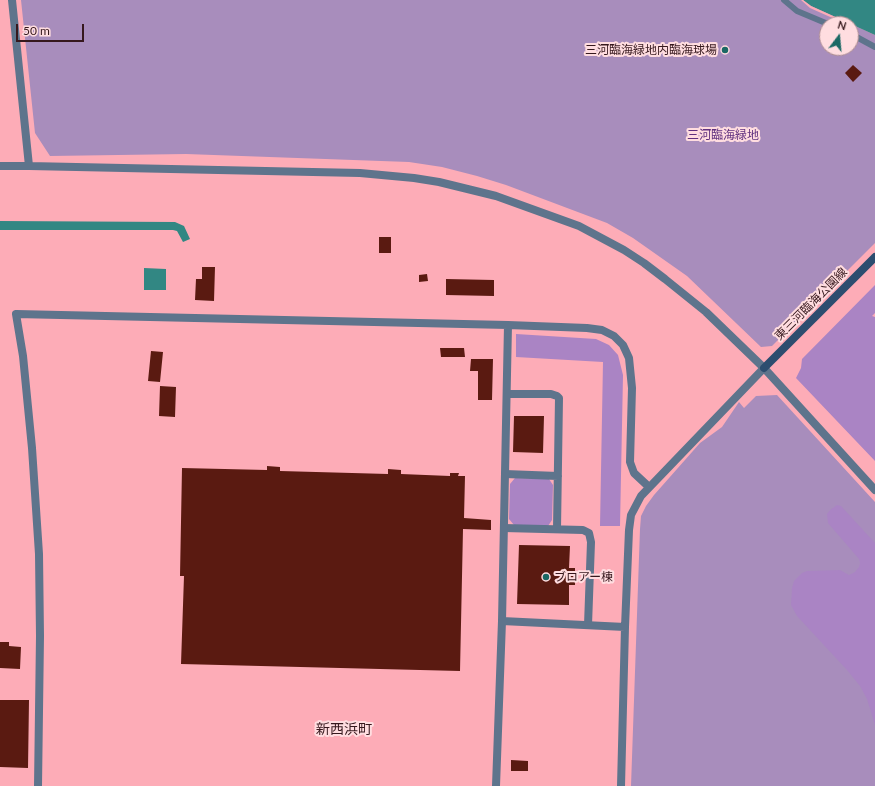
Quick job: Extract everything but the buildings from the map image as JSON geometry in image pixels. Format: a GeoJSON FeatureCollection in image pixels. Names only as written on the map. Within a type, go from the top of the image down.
{"type":"FeatureCollection","features":[{"type":"Feature","properties":{"kind":"main road","name":"東三河臨海公園線"},"geometry":{"type":"LineString","coordinates":[[764,368],[875,257]]}},
{"type":"Feature","properties":{"kind":"street"},"geometry":{"type":"LineString","coordinates":[[12,0],[29,166]]}},
{"type":"Feature","properties":{"kind":"street"},"geometry":{"type":"LineString","coordinates":[[784,0],[797,11],[819,20]]}},
{"type":"Feature","properties":{"kind":"street"},"geometry":{"type":"LineString","coordinates":[[859,38],[875,47]]}},
{"type":"Feature","properties":{"kind":"street"},"geometry":{"type":"LineString","coordinates":[[0,166],[360,173],[420,179],[439,182],[496,196],[579,226],[624,250],[665,279],[706,312],[764,368],[875,490]]}},
{"type":"Feature","properties":{"kind":"street"},"geometry":{"type":"LineString","coordinates":[[38,786],[40,636],[38,554],[32,448],[23,356],[16,314],[508,325],[595,329],[609,333],[623,345],[629,358],[631,370],[630,462],[634,473],[649,487]]}},
{"type":"Feature","properties":{"kind":"street"},"geometry":{"type":"LineString","coordinates":[[496,786],[502,621],[508,325]]}},
{"type":"Feature","properties":{"kind":"street"},"geometry":{"type":"LineString","coordinates":[[621,786],[625,627],[630,522],[637,502],[649,487],[764,368]]}},
{"type":"Feature","properties":{"kind":"street"},"geometry":{"type":"LineString","coordinates":[[507,394],[551,394],[559,398],[557,529]]}},
{"type":"Feature","properties":{"kind":"street"},"geometry":{"type":"LineString","coordinates":[[505,474],[558,476]]}},
{"type":"Feature","properties":{"kind":"street"},"geometry":{"type":"LineString","coordinates":[[504,528],[586,531],[590,536],[591,542],[588,625]]}},
{"type":"Feature","properties":{"kind":"street"},"geometry":{"type":"LineString","coordinates":[[502,621],[625,627]]}},
{"type":"Feature","properties":{"kind":"green space","name":"三河臨海緑地"},"geometry":{"type":"Polygon","coordinates":[[[21,0],[803,0],[811,6],[833,16],[819,16],[819,56],[859,56],[859,28],[875,35],[875,243],[772,346],[761,347],[687,276],[633,238],[607,223],[506,185],[477,176],[442,167],[409,162],[186,154],[50,156],[35,133],[21,0]]]}},
{"type":"Feature","properties":{"kind":"green space"},"geometry":{"type":"Polygon","coordinates":[[[777,395],[875,502],[875,786],[631,786],[641,516],[654,495],[700,443],[722,427],[739,402],[744,408],[756,396],[777,395]]]}},
{"type":"Feature","properties":{"kind":"shaded area"},"geometry":{"type":"Polygon","coordinates":[[[875,285],[875,313],[872,316],[875,317],[875,461],[796,378],[801,368],[802,359],[875,285]]]}},
{"type":"Feature","properties":{"kind":"shaded area"},"geometry":{"type":"Polygon","coordinates":[[[516,334],[596,339],[609,345],[618,355],[623,375],[620,526],[600,526],[603,362],[516,357],[516,334]]]}},
{"type":"Feature","properties":{"kind":"shaded area"},"geometry":{"type":"Polygon","coordinates":[[[515,478],[549,479],[553,485],[552,520],[548,526],[514,525],[509,519],[510,484],[515,478]]]}},
{"type":"Feature","properties":{"kind":"shaded area"},"geometry":{"type":"Polygon","coordinates":[[[837,505],[841,506],[875,543],[875,725],[867,699],[860,686],[797,616],[791,605],[794,581],[802,573],[807,571],[840,570],[849,575],[855,572],[859,567],[859,559],[828,523],[827,514],[837,505]]]}},
{"type":"Feature","properties":{"kind":"water"},"geometry":{"type":"Polygon","coordinates":[[[803,0],[875,0],[875,35],[859,28],[859,16],[833,16],[811,6],[803,0]]]}},
{"type":"Feature","properties":{"kind":"water"},"geometry":{"type":"Polygon","coordinates":[[[0,221],[175,222],[184,226],[190,239],[183,242],[177,231],[173,230],[0,230],[0,221]]]}},
{"type":"Feature","properties":{"kind":"water"},"geometry":{"type":"Polygon","coordinates":[[[144,268],[166,269],[166,290],[144,290],[144,268]]]}},
{"type":"Feature","properties":{"kind":"pier"},"geometry":{"type":"Polygon","coordinates":[[[801,0],[833,16],[828,16],[810,8],[801,0]]]}},
{"type":"Feature","properties":{"kind":"place","name":"三河臨海緑地内臨海球場"},"geometry":{"type":"Point","coordinates":[725,50]}},
{"type":"Feature","properties":{"kind":"place","name":"ブロアー棟"},"geometry":{"type":"Point","coordinates":[546,577]}},
{"type":"Feature","properties":{"kind":"district","name":"新西浜町"},"geometry":{"type":"Point","coordinates":[344,729]}}]}
